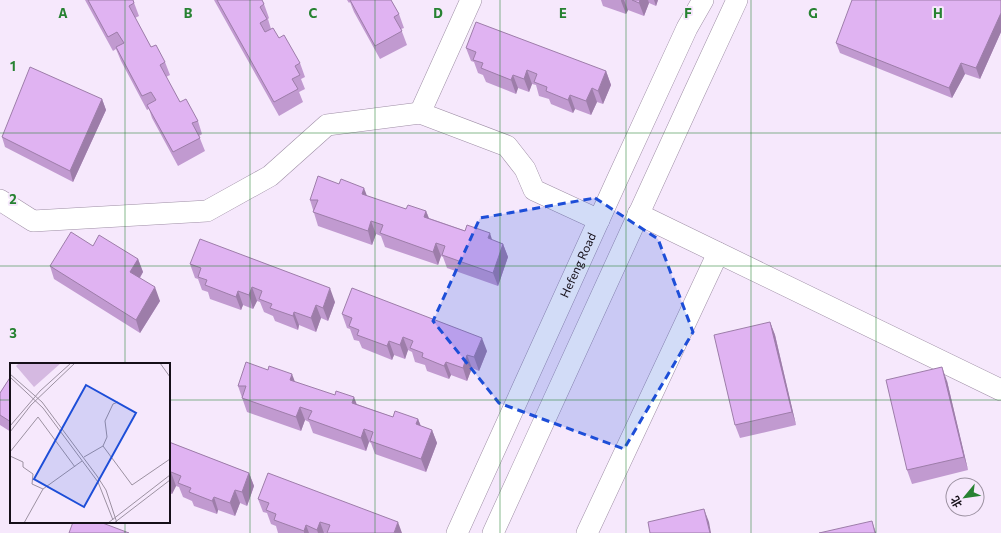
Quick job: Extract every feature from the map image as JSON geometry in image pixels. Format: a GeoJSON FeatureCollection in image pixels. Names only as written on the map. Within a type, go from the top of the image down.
{"type":"FeatureCollection","features":[{"type":"Feature","properties":{"kind":"street"},"geometry":{"type":"LineString","coordinates":[[420,113],[472,0]]}},
{"type":"Feature","properties":{"kind":"street","name":"Hefeng Road"},"geometry":{"type":"LineString","coordinates":[[457,533],[599,220],[684,36],[703,0]]}},
{"type":"Feature","properties":{"kind":"street"},"geometry":{"type":"LineString","coordinates":[[493,533],[737,0]]}},
{"type":"Feature","properties":{"kind":"street"},"geometry":{"type":"LineString","coordinates":[[0,200],[33,221],[207,210],[270,176],[327,125],[420,113],[507,146],[525,169],[534,190],[599,220]]}},
{"type":"Feature","properties":{"kind":"street"},"geometry":{"type":"LineString","coordinates":[[638,214],[1001,390]]}},
{"type":"Feature","properties":{"kind":"street"},"geometry":{"type":"LineString","coordinates":[[586,533],[718,253]]}},
{"type":"Feature","properties":{"kind":"highlighted area"},"geometry":{"type":"Polygon","coordinates":[[[595,198],[658,239],[693,332],[624,449],[499,403],[433,321],[480,218],[595,198]]]}},
{"type":"Feature","properties":{"kind":"building"},"geometry":{"type":"Polygon","coordinates":[[[88,0],[133,0],[134,3],[129,6],[151,47],[156,45],[165,62],[160,65],[180,102],[186,99],[198,121],[192,123],[200,138],[173,152],[147,105],[156,100],[151,92],[142,96],[116,47],[124,43],[117,32],[108,37],[88,0]]]}},
{"type":"Feature","properties":{"kind":"building"},"geometry":{"type":"Polygon","coordinates":[[[217,0],[262,0],[264,4],[260,7],[267,19],[260,23],[265,32],[273,28],[279,38],[284,35],[300,63],[295,66],[300,75],[292,79],[298,89],[274,102],[217,0]]]}},
{"type":"Feature","properties":{"kind":"building"},"geometry":{"type":"Polygon","coordinates":[[[350,0],[391,0],[399,14],[394,17],[402,31],[375,46],[350,0]]]}},
{"type":"Feature","properties":{"kind":"building"},"geometry":{"type":"Polygon","coordinates":[[[632,0],[640,0],[639,3],[632,0]]]}},
{"type":"Feature","properties":{"kind":"building"},"geometry":{"type":"Polygon","coordinates":[[[852,0],[1001,0],[1001,13],[976,68],[961,63],[949,88],[836,43],[852,0]]]}},
{"type":"Feature","properties":{"kind":"building"},"geometry":{"type":"Polygon","coordinates":[[[476,22],[606,71],[598,91],[592,88],[586,101],[570,95],[568,100],[546,91],[547,87],[534,82],[537,74],[527,70],[524,79],[513,75],[511,80],[481,68],[483,63],[473,60],[476,52],[466,48],[476,22]]]}},
{"type":"Feature","properties":{"kind":"building"},"geometry":{"type":"Polygon","coordinates":[[[30,67],[102,99],[70,171],[2,137],[30,67]]]}},
{"type":"Feature","properties":{"kind":"building"},"geometry":{"type":"Polygon","coordinates":[[[318,176],[339,184],[341,179],[364,188],[362,194],[406,209],[408,205],[426,211],[424,217],[465,231],[467,225],[490,233],[488,238],[503,244],[493,273],[442,255],[445,246],[436,243],[433,252],[380,233],[383,225],[371,221],[368,231],[313,212],[318,200],[310,200],[318,176]]]}},
{"type":"Feature","properties":{"kind":"building"},"geometry":{"type":"Polygon","coordinates":[[[71,232],[93,246],[99,235],[138,259],[130,272],[155,287],[136,320],[50,266],[71,232]]]}},
{"type":"Feature","properties":{"kind":"building"},"geometry":{"type":"Polygon","coordinates":[[[200,239],[330,288],[323,308],[316,305],[311,318],[294,312],[293,316],[270,308],[272,304],[259,299],[262,291],[252,287],[249,295],[238,291],[236,297],[205,285],[207,280],[198,277],[201,268],[190,264],[200,239]]]}},
{"type":"Feature","properties":{"kind":"building"},"geometry":{"type":"Polygon","coordinates":[[[352,288],[482,338],[474,357],[467,355],[463,368],[446,362],[444,366],[422,357],[423,353],[410,348],[413,341],[403,337],[400,345],[389,341],[387,346],[357,335],[359,330],[349,326],[352,318],[342,314],[352,288]]]}},
{"type":"Feature","properties":{"kind":"building"},"geometry":{"type":"Polygon","coordinates":[[[770,322],[792,412],[735,425],[714,335],[770,322]]]}},
{"type":"Feature","properties":{"kind":"building"},"geometry":{"type":"Polygon","coordinates":[[[246,362],[268,370],[269,366],[292,374],[290,380],[335,395],[336,391],[354,397],[352,403],[393,417],[395,411],[418,419],[416,424],[432,430],[421,459],[370,441],[373,432],[364,429],[361,438],[308,419],[312,411],[300,407],[296,417],[242,398],[246,386],[238,386],[246,362]]]}},
{"type":"Feature","properties":{"kind":"building"},"geometry":{"type":"Polygon","coordinates":[[[942,367],[964,457],[907,470],[886,380],[942,367]]]}},
{"type":"Feature","properties":{"kind":"building"},"geometry":{"type":"Polygon","coordinates":[[[10,378],[10,421],[0,415],[0,393],[10,378]]]}},
{"type":"Feature","properties":{"kind":"building"},"geometry":{"type":"Polygon","coordinates":[[[170,442],[249,473],[242,492],[235,490],[230,503],[214,497],[212,501],[189,492],[191,488],[178,483],[181,476],[171,472],[170,474],[170,442]]]}},
{"type":"Feature","properties":{"kind":"building"},"geometry":{"type":"Polygon","coordinates":[[[268,473],[398,522],[394,533],[327,533],[330,525],[320,522],[317,530],[306,525],[304,531],[274,520],[276,514],[266,510],[269,503],[258,499],[268,473]]]}},
{"type":"Feature","properties":{"kind":"building"},"geometry":{"type":"Polygon","coordinates":[[[704,509],[710,533],[650,533],[648,522],[704,509]]]}},
{"type":"Feature","properties":{"kind":"building"},"geometry":{"type":"Polygon","coordinates":[[[872,521],[875,533],[819,533],[872,521]]]}},
{"type":"Feature","properties":{"kind":"building"},"geometry":{"type":"Polygon","coordinates":[[[73,523],[103,523],[129,533],[69,533],[73,523]]]}}]}
